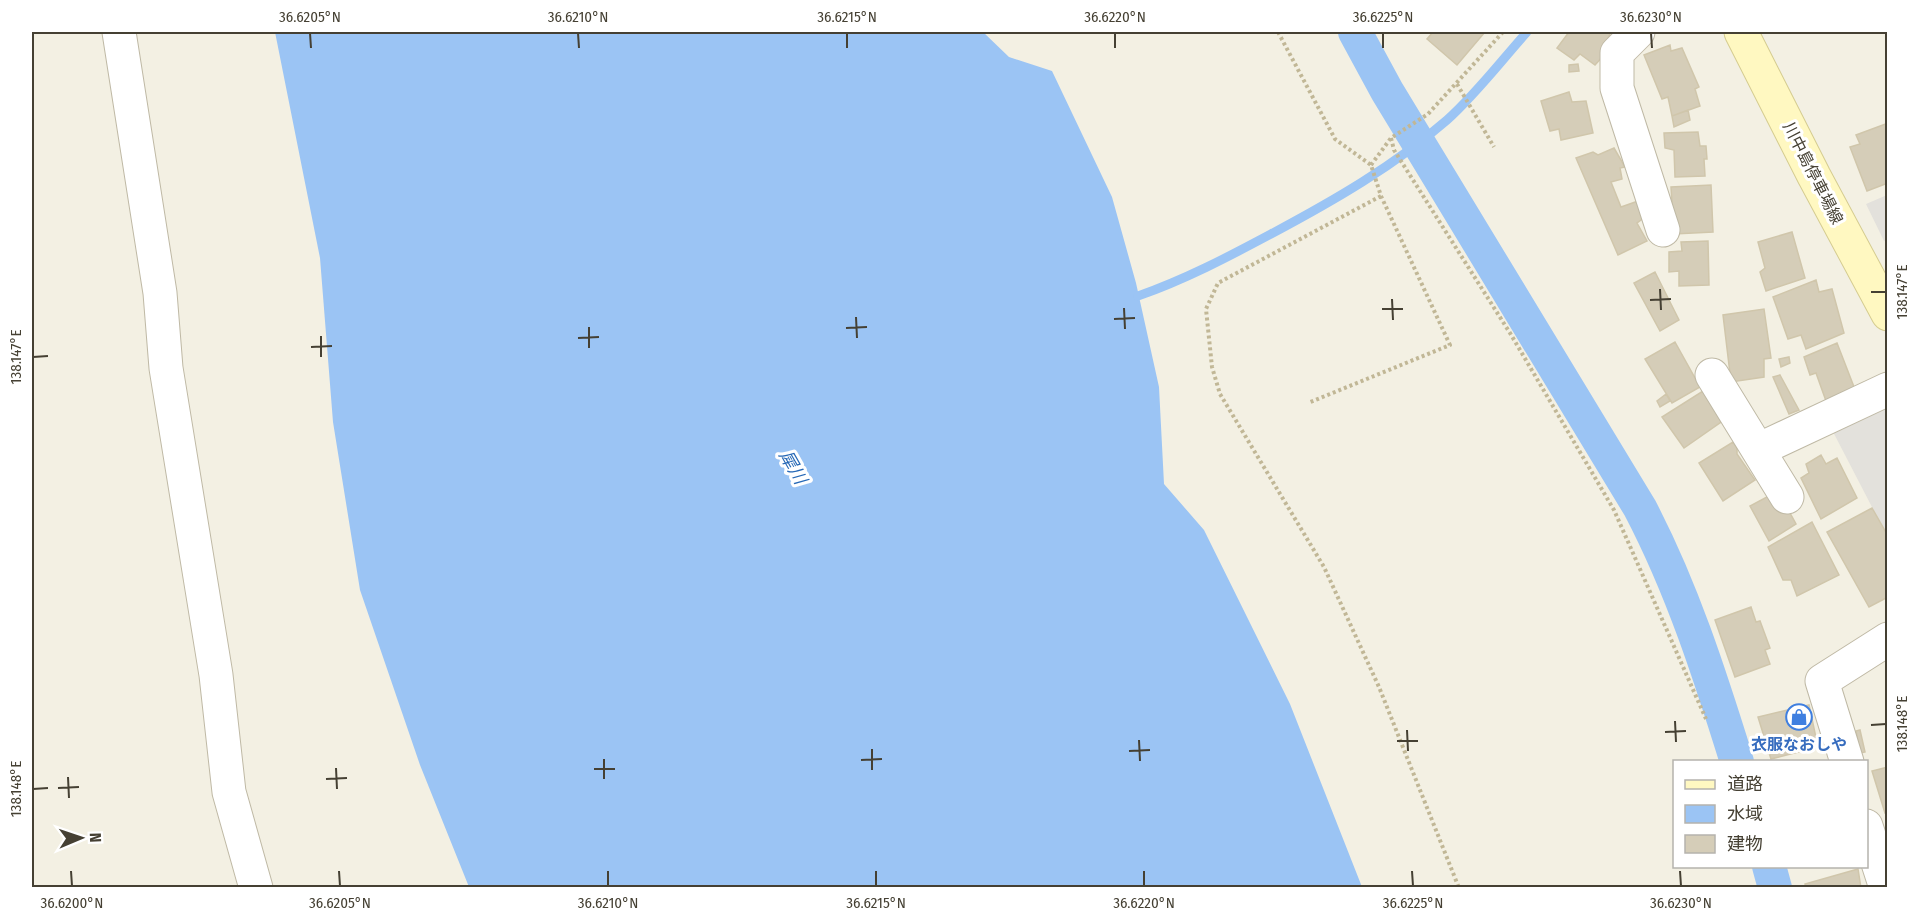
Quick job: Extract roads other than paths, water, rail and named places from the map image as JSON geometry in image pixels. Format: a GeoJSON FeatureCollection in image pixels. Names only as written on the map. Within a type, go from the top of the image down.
{"type":"FeatureCollection","features":[{"type":"Feature","properties":{"kind":"main road","name":"川中島停車場線"},"geometry":{"type":"LineString","coordinates":[[1741,32],[1887,314]]}},
{"type":"Feature","properties":{"kind":"street"},"geometry":{"type":"LineString","coordinates":[[119,32],[160,293],[166,368],[216,675],[229,792],[256,888]]}},
{"type":"Feature","properties":{"kind":"street"},"geometry":{"type":"LineString","coordinates":[[1638,32],[1617,53],[1617,88],[1663,230]]}},
{"type":"Feature","properties":{"kind":"street"},"geometry":{"type":"LineString","coordinates":[[1712,375],[1787,497]]}},
{"type":"Feature","properties":{"kind":"street"},"geometry":{"type":"LineString","coordinates":[[1758,450],[1887,389]]}},
{"type":"Feature","properties":{"kind":"street"},"geometry":{"type":"LineString","coordinates":[[1846,760],[1822,681],[1887,639]]}},
{"type":"Feature","properties":{"kind":"street"},"geometry":{"type":"LineString","coordinates":[[1868,831],[1886,888]]}},
{"type":"Feature","properties":{"kind":"water","name":"犀川"},"geometry":{"type":"Polygon","coordinates":[[[275,32],[983,32],[1009,57],[1052,71],[1112,197],[1136,283],[1159,387],[1164,484],[1204,530],[1290,704],[1362,887],[469,887],[420,765],[360,590],[333,422],[320,258],[275,32]]]}},
{"type":"Feature","properties":{"kind":"waterway"},"geometry":{"type":"LineString","coordinates":[[1355,32],[1387,91],[1640,508],[1682,601],[1706,664],[1736,760]]}},
{"type":"Feature","properties":{"kind":"waterway"},"geometry":{"type":"LineString","coordinates":[[1138,296],[1239,251],[1317,209],[1384,168],[1427,137],[1458,110],[1527,32]]}},
{"type":"Feature","properties":{"kind":"waterway"},"geometry":{"type":"LineString","coordinates":[[1770,868],[1775,888]]}},
{"type":"Feature","properties":{"kind":"place","name":"衣服なおしや"},"geometry":{"type":"Point","coordinates":[1799,717]}}]}
